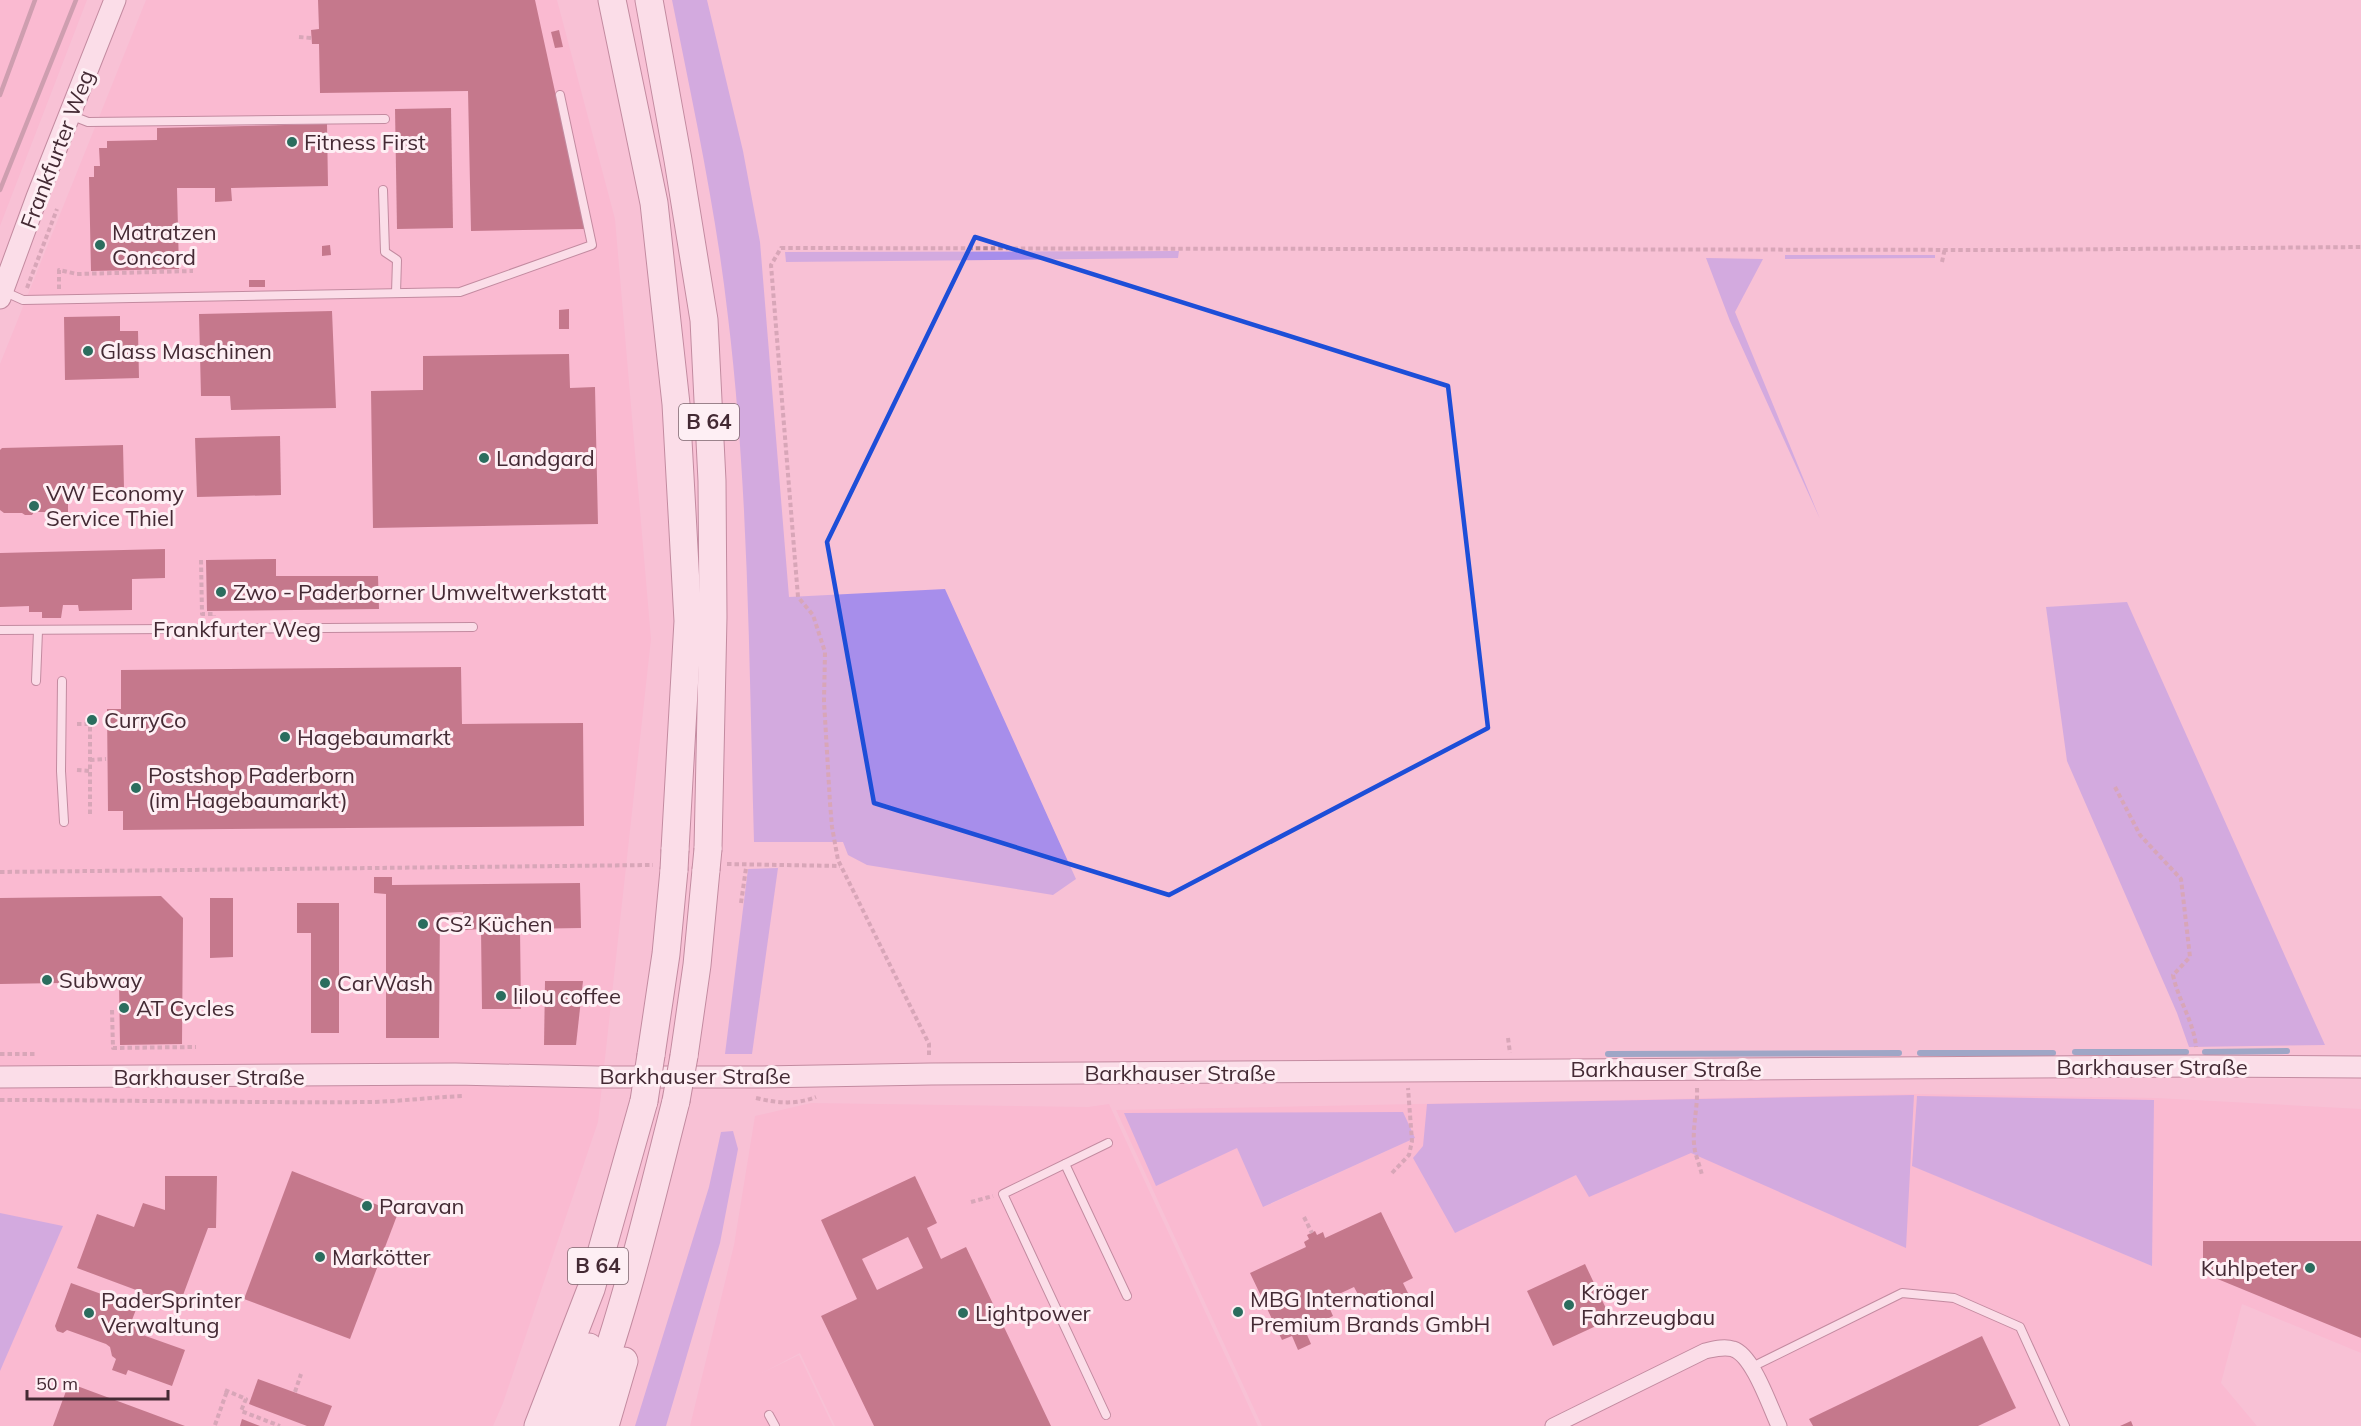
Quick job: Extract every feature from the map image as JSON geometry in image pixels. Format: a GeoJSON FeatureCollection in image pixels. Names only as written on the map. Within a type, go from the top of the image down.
{"type":"FeatureCollection","features":[{"type":"Feature","properties":{"kind":"highway","name":"B 64"},"geometry":{"type":"LineString","coordinates":[[560,1426],[604,1303],[633,1187],[666,954],[675,860],[688,621],[676,404],[654,203],[612,0]]}},
{"type":"Feature","properties":{"kind":"highway","name":"B 64"},"geometry":{"type":"LineString","coordinates":[[605,1426],[663,1207],[676,1101],[697,965],[707,860],[713,617],[712,481],[704,320],[649,0]]}},
{"type":"Feature","properties":{"kind":"highway","name":"B 64"},"geometry":{"type":"LineString","coordinates":[[538,1426],[591,1288],[644,1101]]}},
{"type":"Feature","properties":{"kind":"highway","name":"B 64"},"geometry":{"type":"LineString","coordinates":[[582,1426],[601,1377],[630,1286],[676,1101]]}},
{"type":"Feature","properties":{"kind":"street","name":"Frankfurter Weg"},"geometry":{"type":"LineString","coordinates":[[1,294],[115,0]]}},
{"type":"Feature","properties":{"kind":"street","name":"Barkhauser Straße"},"geometry":{"type":"LineString","coordinates":[[0,1077],[454,1074],[759,1077],[2197,1066],[2361,1067]]}},
{"type":"Feature","properties":{"kind":"street"},"geometry":{"type":"LineString","coordinates":[[1553,1426],[1718,1347],[1734,1349],[1746,1358],[1779,1426]]}},
{"type":"Feature","properties":{"kind":"lane"},"geometry":{"type":"LineString","coordinates":[[1,294],[23,300],[460,292],[592,244],[560,95]]}},
{"type":"Feature","properties":{"kind":"lane"},"geometry":{"type":"LineString","coordinates":[[69,115],[88,122],[385,118]]}},
{"type":"Feature","properties":{"kind":"lane"},"geometry":{"type":"LineString","coordinates":[[383,190],[385,252],[397,260],[396,293]]}},
{"type":"Feature","properties":{"kind":"lane","name":"Frankfurter Weg"},"geometry":{"type":"LineString","coordinates":[[0,630],[473,627]]}},
{"type":"Feature","properties":{"kind":"lane"},"geometry":{"type":"LineString","coordinates":[[36,681],[38,631]]}},
{"type":"Feature","properties":{"kind":"lane"},"geometry":{"type":"LineString","coordinates":[[62,681],[64,822]]}},
{"type":"Feature","properties":{"kind":"lane"},"geometry":{"type":"LineString","coordinates":[[1106,1415],[1003,1194],[1108,1143]]}},
{"type":"Feature","properties":{"kind":"lane"},"geometry":{"type":"LineString","coordinates":[[1065,1164],[1127,1296]]}},
{"type":"Feature","properties":{"kind":"lane"},"geometry":{"type":"LineString","coordinates":[[1752,1367],[1902,1293],[1954,1298],[2020,1327],[2065,1426]]}},
{"type":"Feature","properties":{"kind":"lane"},"geometry":{"type":"LineString","coordinates":[[769,1415],[775,1426]]}},
{"type":"Feature","properties":{"kind":"path"},"geometry":{"type":"LineString","coordinates":[[299,37],[311,38]]}},
{"type":"Feature","properties":{"kind":"path"},"geometry":{"type":"LineString","coordinates":[[23,300],[57,209]]}},
{"type":"Feature","properties":{"kind":"path"},"geometry":{"type":"LineString","coordinates":[[931,1074],[929,1044],[840,866],[831,819],[824,700],[825,652],[813,615],[798,597],[771,265],[781,248],[1945,248],[2010,250],[2361,247]]}},
{"type":"Feature","properties":{"kind":"path"},"geometry":{"type":"LineString","coordinates":[[1942,262],[1945,248]]}},
{"type":"Feature","properties":{"kind":"path"},"geometry":{"type":"LineString","coordinates":[[36,262],[43,264]]}},
{"type":"Feature","properties":{"kind":"path"},"geometry":{"type":"LineString","coordinates":[[59,279],[59,270],[77,274],[193,271]]}},
{"type":"Feature","properties":{"kind":"path"},"geometry":{"type":"LineString","coordinates":[[201,560],[202,614],[210,614]]}},
{"type":"Feature","properties":{"kind":"path"},"geometry":{"type":"LineString","coordinates":[[90,716],[90,814]]}},
{"type":"Feature","properties":{"kind":"path"},"geometry":{"type":"LineString","coordinates":[[77,724],[90,724]]}},
{"type":"Feature","properties":{"kind":"path"},"geometry":{"type":"LineString","coordinates":[[90,760],[106,759]]}},
{"type":"Feature","properties":{"kind":"path"},"geometry":{"type":"LineString","coordinates":[[77,770],[90,771]]}},
{"type":"Feature","properties":{"kind":"path"},"geometry":{"type":"LineString","coordinates":[[2115,787],[2140,835],[2181,879],[2190,957],[2173,975],[2195,1038],[2197,1066]]}},
{"type":"Feature","properties":{"kind":"path"},"geometry":{"type":"LineString","coordinates":[[0,872],[637,865]]}},
{"type":"Feature","properties":{"kind":"path"},"geometry":{"type":"LineString","coordinates":[[741,903],[745,866],[840,866]]}},
{"type":"Feature","properties":{"kind":"path"},"geometry":{"type":"LineString","coordinates":[[112,1010],[113,1048],[196,1047]]}},
{"type":"Feature","properties":{"kind":"path"},"geometry":{"type":"LineString","coordinates":[[0,1054],[36,1054]]}},
{"type":"Feature","properties":{"kind":"path"},"geometry":{"type":"LineString","coordinates":[[1392,1173],[1409,1155],[1408,1087]]}},
{"type":"Feature","properties":{"kind":"path"},"geometry":{"type":"LineString","coordinates":[[1697,1087],[1698,1108],[1694,1134],[1695,1151],[1702,1174]]}},
{"type":"Feature","properties":{"kind":"path"},"geometry":{"type":"LineString","coordinates":[[0,1100],[377,1102],[453,1096]]}},
{"type":"Feature","properties":{"kind":"path"},"geometry":{"type":"LineString","coordinates":[[971,1202],[1003,1194]]}},
{"type":"Feature","properties":{"kind":"path"},"geometry":{"type":"LineString","coordinates":[[1304,1216],[1312,1233]]}},
{"type":"Feature","properties":{"kind":"path"},"geometry":{"type":"LineString","coordinates":[[295,1392],[301,1374]]}},
{"type":"Feature","properties":{"kind":"path"},"geometry":{"type":"LineString","coordinates":[[215,1425],[226,1391],[246,1399],[241,1411],[277,1426]]}},
{"type":"Feature","properties":{"kind":"highlighted area"},"geometry":{"type":"Polygon","coordinates":[[[975,237],[1448,386],[1488,728],[1169,895],[874,803],[827,542],[975,237]]]}},
{"type":"Feature","properties":{"kind":"shaded area"},"geometry":{"type":"Polygon","coordinates":[[[0,0],[87,0],[0,226],[0,0]]]}},
{"type":"Feature","properties":{"kind":"shaded area"},"geometry":{"type":"Polygon","coordinates":[[[146,0],[557,0],[615,219],[651,639],[598,1122],[503,1403],[493,1426],[0,1426],[0,364],[146,0]]]}},
{"type":"Feature","properties":{"kind":"shaded area"},"geometry":{"type":"Polygon","coordinates":[[[672,0],[707,0],[743,151],[760,242],[789,597],[945,589],[1076,879],[1053,895],[867,865],[848,855],[843,842],[754,842],[747,579],[735,382],[717,237],[672,0]]]}},
{"type":"Feature","properties":{"kind":"shaded area"},"geometry":{"type":"Polygon","coordinates":[[[1179,251],[1178,258],[786,262],[785,252],[1179,251]]]}},
{"type":"Feature","properties":{"kind":"shaded area"},"geometry":{"type":"Polygon","coordinates":[[[1785,255],[1935,255],[1935,258],[1785,259],[1785,255]]]}},
{"type":"Feature","properties":{"kind":"shaded area"},"geometry":{"type":"Polygon","coordinates":[[[1706,258],[1763,259],[1735,312],[1820,519],[1730,321],[1706,258]]]}},
{"type":"Feature","properties":{"kind":"shaded area"},"geometry":{"type":"Polygon","coordinates":[[[2127,602],[2325,1045],[2189,1047],[2177,1013],[2067,761],[2046,607],[2127,602]]]}},
{"type":"Feature","properties":{"kind":"shaded area"},"geometry":{"type":"Polygon","coordinates":[[[778,868],[752,1054],[725,1054],[748,869],[778,868]]]}},
{"type":"Feature","properties":{"kind":"shaded area"},"geometry":{"type":"Polygon","coordinates":[[[1915,1094],[2157,1098],[2361,1109],[2361,1353],[2242,1304],[2221,1383],[2257,1426],[1262,1426],[1116,1110],[1915,1094]],[[1917,1096],[1913,1166],[2152,1266],[1917,1096]],[[1415,1138],[1237,1148],[1264,1207],[1415,1138]]]}},
{"type":"Feature","properties":{"kind":"shaded area"},"geometry":{"type":"Polygon","coordinates":[[[1914,1095],[1906,1248],[1691,1153],[1589,1197],[1576,1175],[1455,1233],[1413,1158],[1423,1146],[1427,1104],[1914,1095]]]}},
{"type":"Feature","properties":{"kind":"shaded area"},"geometry":{"type":"Polygon","coordinates":[[[1917,1096],[2154,1100],[2152,1266],[1912,1166],[1917,1096]]]}},
{"type":"Feature","properties":{"kind":"shaded area"},"geometry":{"type":"Polygon","coordinates":[[[811,1103],[1088,1107],[1109,1104],[1258,1426],[835,1426],[800,1353],[762,1373],[799,1355],[833,1426],[690,1426],[734,1245],[755,1116],[811,1103]]]}},
{"type":"Feature","properties":{"kind":"shaded area"},"geometry":{"type":"Polygon","coordinates":[[[1403,1112],[1415,1138],[1263,1207],[1237,1148],[1156,1186],[1124,1113],[1403,1112]]]}},
{"type":"Feature","properties":{"kind":"shaded area"},"geometry":{"type":"Polygon","coordinates":[[[733,1131],[738,1149],[720,1243],[666,1426],[635,1426],[709,1187],[721,1132],[733,1131]]]}},
{"type":"Feature","properties":{"kind":"shaded area"},"geometry":{"type":"Polygon","coordinates":[[[0,1213],[63,1226],[0,1371],[0,1213]]]}},
{"type":"Feature","properties":{"kind":"building"},"geometry":{"type":"Polygon","coordinates":[[[318,0],[535,0],[585,229],[471,231],[468,91],[320,93],[319,44],[312,44],[311,30],[319,29],[318,0]]]}},
{"type":"Feature","properties":{"kind":"building"},"geometry":{"type":"Polygon","coordinates":[[[559,30],[563,47],[555,48],[551,32],[559,30]]]}},
{"type":"Feature","properties":{"kind":"building"},"geometry":{"type":"Polygon","coordinates":[[[451,108],[453,228],[397,229],[395,109],[451,108]]]}},
{"type":"Feature","properties":{"kind":"building"},"geometry":{"type":"Polygon","coordinates":[[[327,124],[328,186],[231,188],[232,201],[215,202],[215,188],[177,188],[179,269],[91,271],[89,177],[94,177],[94,166],[100,166],[99,148],[107,148],[107,141],[157,140],[157,128],[327,124]]]}},
{"type":"Feature","properties":{"kind":"building"},"geometry":{"type":"Polygon","coordinates":[[[330,245],[331,255],[322,256],[322,246],[330,245]]]}},
{"type":"Feature","properties":{"kind":"building"},"geometry":{"type":"Polygon","coordinates":[[[249,280],[265,280],[265,287],[249,287],[249,280]]]}},
{"type":"Feature","properties":{"kind":"building"},"geometry":{"type":"Polygon","coordinates":[[[569,309],[569,329],[559,329],[559,310],[569,309]]]}},
{"type":"Feature","properties":{"kind":"building"},"geometry":{"type":"Polygon","coordinates":[[[332,311],[336,408],[231,410],[230,396],[201,396],[199,314],[332,311]]]}},
{"type":"Feature","properties":{"kind":"building"},"geometry":{"type":"Polygon","coordinates":[[[120,316],[120,331],[138,331],[139,378],[65,380],[64,317],[120,316]]]}},
{"type":"Feature","properties":{"kind":"building","name":"Landgard"},"geometry":{"type":"Polygon","coordinates":[[[569,354],[570,388],[595,387],[598,524],[373,528],[371,391],[423,390],[423,356],[569,354]]]}},
{"type":"Feature","properties":{"kind":"building"},"geometry":{"type":"Polygon","coordinates":[[[280,436],[281,495],[197,497],[195,438],[280,436]]]}},
{"type":"Feature","properties":{"kind":"building"},"geometry":{"type":"Polygon","coordinates":[[[123,445],[124,488],[68,489],[68,512],[34,512],[32,515],[25,515],[4,513],[0,510],[0,450],[2,448],[123,445]]]}},
{"type":"Feature","properties":{"kind":"building"},"geometry":{"type":"Polygon","coordinates":[[[165,549],[165,578],[132,579],[132,610],[79,611],[78,605],[63,605],[61,618],[42,618],[42,612],[29,612],[29,606],[0,607],[0,553],[165,549]]]}},
{"type":"Feature","properties":{"kind":"building"},"geometry":{"type":"Polygon","coordinates":[[[276,559],[276,576],[378,576],[379,609],[207,611],[206,560],[276,559]]]}},
{"type":"Feature","properties":{"kind":"building","name":"Hagebaumarkt"},"geometry":{"type":"Polygon","coordinates":[[[461,667],[462,724],[583,723],[584,826],[123,830],[123,811],[108,811],[107,709],[121,709],[121,670],[461,667]]]}},
{"type":"Feature","properties":{"kind":"building"},"geometry":{"type":"Polygon","coordinates":[[[374,877],[392,877],[392,885],[580,883],[581,928],[520,929],[521,1009],[482,1009],[481,929],[463,930],[463,912],[440,913],[439,1038],[386,1038],[386,894],[374,893],[374,877]]]}},
{"type":"Feature","properties":{"kind":"building"},"geometry":{"type":"Polygon","coordinates":[[[161,896],[183,918],[182,1044],[120,1045],[119,982],[0,984],[0,898],[161,896]]]}},
{"type":"Feature","properties":{"kind":"building"},"geometry":{"type":"Polygon","coordinates":[[[210,898],[233,898],[233,957],[210,958],[210,898]]]}},
{"type":"Feature","properties":{"kind":"building","name":"CarWash"},"geometry":{"type":"Polygon","coordinates":[[[297,903],[339,903],[339,1033],[311,1033],[311,933],[297,933],[297,903]]]}},
{"type":"Feature","properties":{"kind":"building"},"geometry":{"type":"Polygon","coordinates":[[[545,981],[583,981],[576,1045],[544,1045],[545,981]]]}},
{"type":"Feature","properties":{"kind":"building","name":"Markötter"},"geometry":{"type":"Polygon","coordinates":[[[292,1171],[398,1213],[350,1339],[244,1299],[292,1171]]]}},
{"type":"Feature","properties":{"kind":"building"},"geometry":{"type":"Polygon","coordinates":[[[165,1176],[217,1176],[216,1228],[208,1228],[179,1306],[77,1268],[97,1214],[134,1227],[143,1203],[165,1210],[165,1176]]]}},
{"type":"Feature","properties":{"kind":"building"},"geometry":{"type":"Polygon","coordinates":[[[915,1176],[937,1223],[927,1228],[941,1259],[966,1247],[1051,1426],[874,1426],[821,1316],[857,1299],[821,1220],[915,1176]],[[908,1237],[862,1259],[877,1290],[923,1268],[908,1237]]]}},
{"type":"Feature","properties":{"kind":"building"},"geometry":{"type":"Polygon","coordinates":[[[1381,1212],[1413,1278],[1403,1283],[1410,1297],[1397,1303],[1390,1289],[1362,1302],[1354,1287],[1326,1300],[1333,1316],[1305,1330],[1311,1344],[1298,1350],[1292,1336],[1282,1340],[1250,1273],[1306,1247],[1304,1242],[1309,1239],[1307,1235],[1315,1231],[1317,1235],[1323,1232],[1325,1238],[1381,1212]]]}},
{"type":"Feature","properties":{"kind":"building","name":"Kuhlpeter"},"geometry":{"type":"Polygon","coordinates":[[[2203,1241],[2361,1241],[2361,1338],[2203,1273],[2203,1241]]]}},
{"type":"Feature","properties":{"kind":"building","name":"Kröger Fahrzeugbau"},"geometry":{"type":"Polygon","coordinates":[[[1585,1264],[1611,1319],[1553,1346],[1527,1291],[1585,1264]]]}},
{"type":"Feature","properties":{"kind":"building"},"geometry":{"type":"Polygon","coordinates":[[[71,1283],[137,1307],[132,1320],[143,1324],[140,1334],[185,1350],[172,1386],[128,1370],[126,1375],[112,1370],[116,1359],[106,1344],[67,1330],[63,1333],[57,1331],[55,1326],[71,1283]]]}},
{"type":"Feature","properties":{"kind":"building"},"geometry":{"type":"Polygon","coordinates":[[[1982,1336],[2016,1408],[1978,1426],[1813,1426],[1809,1419],[1982,1336]]]}},
{"type":"Feature","properties":{"kind":"building"},"geometry":{"type":"Polygon","coordinates":[[[258,1379],[332,1406],[324,1426],[307,1426],[249,1404],[258,1379]]]}},
{"type":"Feature","properties":{"kind":"building"},"geometry":{"type":"Polygon","coordinates":[[[69,1383],[185,1426],[53,1426],[69,1383]]]}},
{"type":"Feature","properties":{"kind":"building"},"geometry":{"type":"Polygon","coordinates":[[[242,1419],[260,1426],[240,1426],[242,1419]]]}},
{"type":"Feature","properties":{"kind":"building"},"geometry":{"type":"Polygon","coordinates":[[[2131,1421],[2133,1426],[2120,1426],[2131,1421]]]}},
{"type":"Feature","properties":{"kind":"waterway"},"geometry":{"type":"LineString","coordinates":[[2205,1052],[2287,1051]]}},
{"type":"Feature","properties":{"kind":"waterway"},"geometry":{"type":"LineString","coordinates":[[2075,1052],[2186,1052]]}},
{"type":"Feature","properties":{"kind":"waterway"},"geometry":{"type":"LineString","coordinates":[[1608,1054],[1899,1053]]}},
{"type":"Feature","properties":{"kind":"waterway"},"geometry":{"type":"LineString","coordinates":[[1920,1053],[2053,1053]]}},
{"type":"Feature","properties":{"kind":"railway"},"geometry":{"type":"LineString","coordinates":[[0,95],[35,0]]}},
{"type":"Feature","properties":{"kind":"railway"},"geometry":{"type":"LineString","coordinates":[[0,190],[76,0]]}},
{"type":"Feature","properties":{"kind":"place","name":"Fitness First"},"geometry":{"type":"Point","coordinates":[292,142]}},
{"type":"Feature","properties":{"kind":"place","name":"Matratzen Concord"},"geometry":{"type":"Point","coordinates":[100,245]}},
{"type":"Feature","properties":{"kind":"place","name":"Glass Maschinen"},"geometry":{"type":"Point","coordinates":[88,351]}},
{"type":"Feature","properties":{"kind":"place","name":"Landgard"},"geometry":{"type":"Point","coordinates":[484,458]}},
{"type":"Feature","properties":{"kind":"place","name":"VW Economy Service Thiel"},"geometry":{"type":"Point","coordinates":[34,506]}},
{"type":"Feature","properties":{"kind":"place","name":"Zwo - Paderborner Umweltwerkstatt"},"geometry":{"type":"Point","coordinates":[221,592]}},
{"type":"Feature","properties":{"kind":"place","name":"CurryCo"},"geometry":{"type":"Point","coordinates":[92,720]}},
{"type":"Feature","properties":{"kind":"place","name":"Hagebaumarkt"},"geometry":{"type":"Point","coordinates":[285,737]}},
{"type":"Feature","properties":{"kind":"place","name":"Postshop Paderborn (im Hagebaumarkt)"},"geometry":{"type":"Point","coordinates":[136,788]}},
{"type":"Feature","properties":{"kind":"place","name":"CS² Küchen"},"geometry":{"type":"Point","coordinates":[423,924]}},
{"type":"Feature","properties":{"kind":"place","name":"Subway"},"geometry":{"type":"Point","coordinates":[47,980]}},
{"type":"Feature","properties":{"kind":"place","name":"CarWash"},"geometry":{"type":"Point","coordinates":[325,983]}},
{"type":"Feature","properties":{"kind":"place","name":"lilou coffee"},"geometry":{"type":"Point","coordinates":[501,996]}},
{"type":"Feature","properties":{"kind":"place","name":"AT Cycles"},"geometry":{"type":"Point","coordinates":[124,1008]}},
{"type":"Feature","properties":{"kind":"place","name":"Paravan"},"geometry":{"type":"Point","coordinates":[367,1206]}},
{"type":"Feature","properties":{"kind":"place","name":"Markötter"},"geometry":{"type":"Point","coordinates":[320,1257]}},
{"type":"Feature","properties":{"kind":"place","name":"Kuhlpeter"},"geometry":{"type":"Point","coordinates":[2310,1268]}},
{"type":"Feature","properties":{"kind":"place","name":"Kröger Fahrzeugbau"},"geometry":{"type":"Point","coordinates":[1569,1305]}},
{"type":"Feature","properties":{"kind":"place","name":"MBG International Premium Brands GmbH"},"geometry":{"type":"Point","coordinates":[1238,1312]}},
{"type":"Feature","properties":{"kind":"place","name":"PaderSprinter Verwaltung"},"geometry":{"type":"Point","coordinates":[89,1313]}},
{"type":"Feature","properties":{"kind":"place","name":"Lightpower"},"geometry":{"type":"Point","coordinates":[963,1313]}}]}
